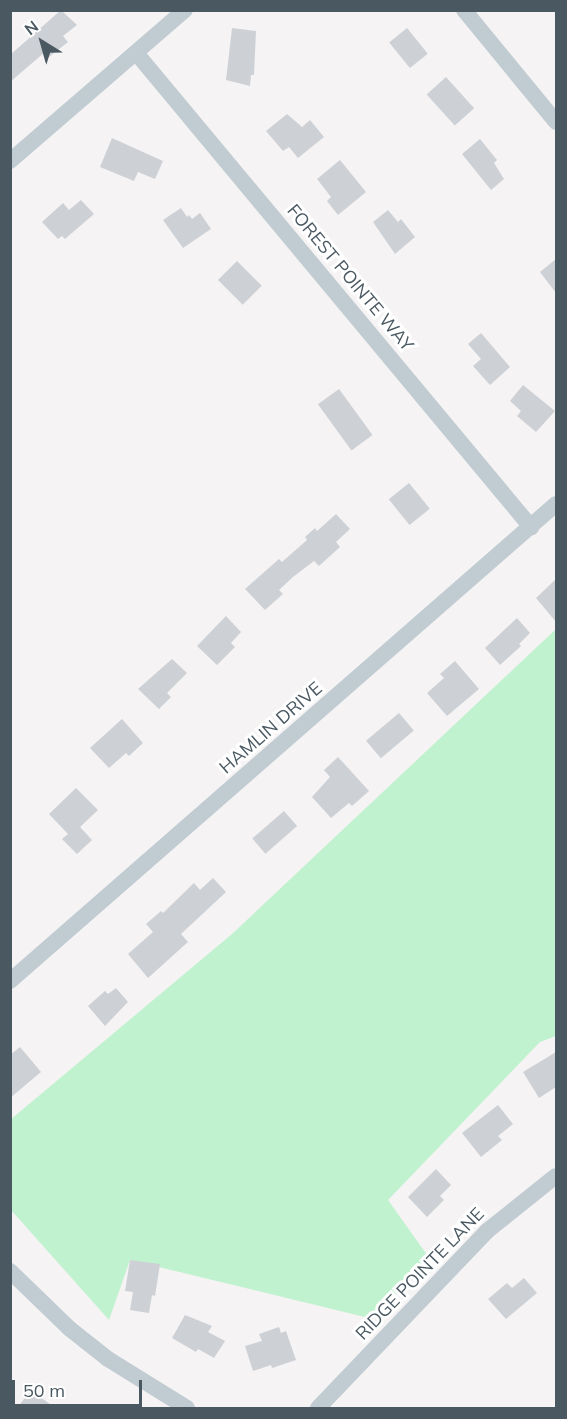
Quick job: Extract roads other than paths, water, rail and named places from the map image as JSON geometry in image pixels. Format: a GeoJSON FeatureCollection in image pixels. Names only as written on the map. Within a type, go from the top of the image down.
{"type":"FeatureCollection","features":[{"type":"Feature","properties":{"kind":"street"},"geometry":{"type":"LineString","coordinates":[[10,161],[137,54],[185,10]]}},
{"type":"Feature","properties":{"kind":"street"},"geometry":{"type":"LineString","coordinates":[[464,10],[556,122]]}},
{"type":"Feature","properties":{"kind":"street","name":"FOREST POINTE WAY"},"geometry":{"type":"LineString","coordinates":[[137,54],[531,527]]}},
{"type":"Feature","properties":{"kind":"street","name":"HAMLIN DRIVE"},"geometry":{"type":"LineString","coordinates":[[10,981],[556,504]]}},
{"type":"Feature","properties":{"kind":"street","name":"RIDGE POINTE LANE"},"geometry":{"type":"LineString","coordinates":[[318,1408],[487,1231],[556,1176]]}},
{"type":"Feature","properties":{"kind":"street"},"geometry":{"type":"LineString","coordinates":[[10,1270],[62,1321],[108,1359],[187,1408]]}}]}
